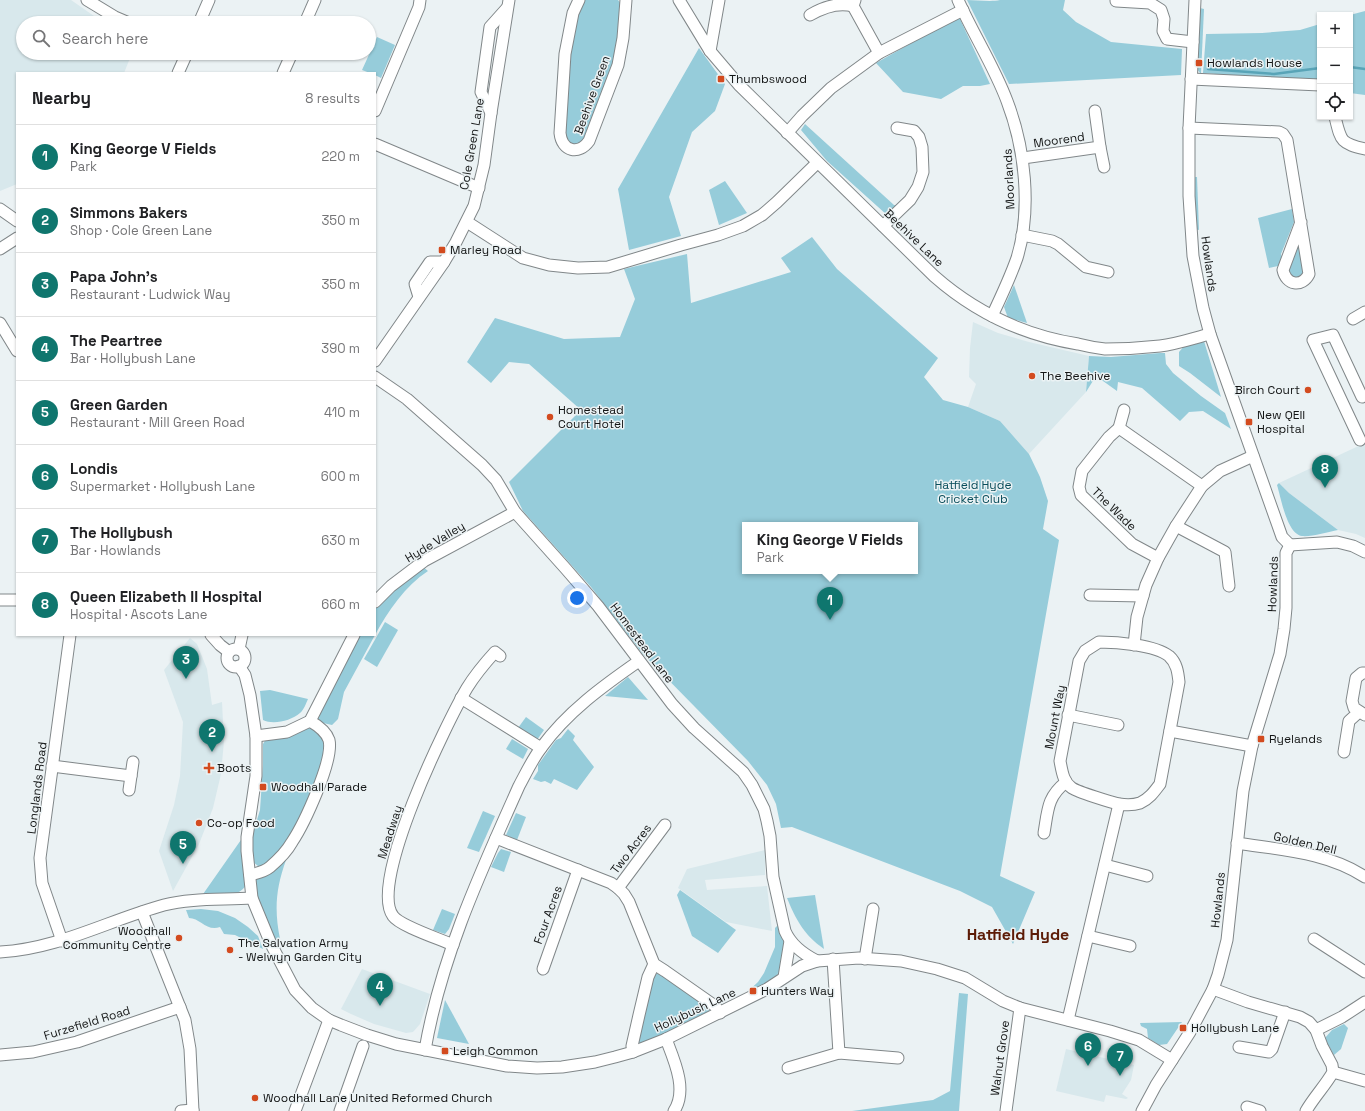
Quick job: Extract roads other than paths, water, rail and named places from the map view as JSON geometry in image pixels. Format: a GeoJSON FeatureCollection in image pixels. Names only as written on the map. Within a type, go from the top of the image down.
{"type":"FeatureCollection","features":[{"type":"Feature","properties":{"kind":"street"},"geometry":{"type":"LineString","coordinates":[[87,0],[113,16]]}},
{"type":"Feature","properties":{"kind":"street"},"geometry":{"type":"LineString","coordinates":[[203,16],[210,0]]}},
{"type":"Feature","properties":{"kind":"street"},"geometry":{"type":"LineString","coordinates":[[308,16],[315,0]]}},
{"type":"Feature","properties":{"kind":"street"},"geometry":{"type":"LineString","coordinates":[[376,109],[419,7],[420,0]]}},
{"type":"Feature","properties":{"kind":"street","name":"Beehive Green"},"geometry":{"type":"LineString","coordinates":[[579,0],[573,13],[565,54],[560,133],[563,145],[569,149],[575,150],[586,146],[589,141],[618,65],[623,38],[626,0]]}},
{"type":"Feature","properties":{"kind":"street","name":"Beehive Lane"},"geometry":{"type":"LineString","coordinates":[[679,0],[710,51],[739,85],[934,276],[953,293],[974,307],[1002,322],[1039,336],[1062,342],[1104,349],[1161,346],[1210,334]]}},
{"type":"Feature","properties":{"kind":"street"},"geometry":{"type":"LineString","coordinates":[[710,51],[719,0]]}},
{"type":"Feature","properties":{"kind":"street","name":"Howlands"},"geometry":{"type":"LineString","coordinates":[[1142,1111],[1190,1032],[1218,975],[1227,940],[1243,791],[1252,746],[1280,654],[1286,608],[1286,553],[1290,545],[1282,537],[1210,334],[1193,256],[1189,196],[1189,128],[1195,0]]}},
{"type":"Feature","properties":{"kind":"street"},"geometry":{"type":"LineString","coordinates":[[1116,1],[1150,3],[1161,10],[1164,19],[1163,31],[1167,39],[1193,42]]}},
{"type":"Feature","properties":{"kind":"street"},"geometry":{"type":"LineString","coordinates":[[810,15],[819,10],[840,4],[854,3],[879,53]]}},
{"type":"Feature","properties":{"kind":"street","name":"Cole Green Lane"},"geometry":{"type":"LineString","coordinates":[[376,359],[419,297],[415,284],[430,262],[444,262],[467,222],[474,206],[484,165],[490,113],[481,92],[490,27],[508,4]]}},
{"type":"Feature","properties":{"kind":"street"},"geometry":{"type":"LineString","coordinates":[[787,133],[831,88],[879,53],[960,5]]}},
{"type":"Feature","properties":{"kind":"street","name":"Moorlands"},"geometry":{"type":"LineString","coordinates":[[960,5],[999,81],[1019,137],[1023,158],[1025,197],[1022,235],[1010,278],[992,316]]}},
{"type":"Feature","properties":{"kind":"street"},"geometry":{"type":"LineString","coordinates":[[178,72],[184,60]]}},
{"type":"Feature","properties":{"kind":"street"},"geometry":{"type":"LineString","coordinates":[[283,72],[289,60]]}},
{"type":"Feature","properties":{"kind":"street"},"geometry":{"type":"LineString","coordinates":[[1191,79],[1317,85]]}},
{"type":"Feature","properties":{"kind":"street","name":"Moorend"},"geometry":{"type":"LineString","coordinates":[[1096,111],[1104,167]]}},
{"type":"Feature","properties":{"kind":"street"},"geometry":{"type":"LineString","coordinates":[[1336,120],[1340,137],[1344,142],[1350,146],[1365,149]]}},
{"type":"Feature","properties":{"kind":"street"},"geometry":{"type":"LineString","coordinates":[[882,226],[910,200],[918,187],[923,172],[922,147],[919,137],[914,131],[897,128]]}},
{"type":"Feature","properties":{"kind":"street"},"geometry":{"type":"LineString","coordinates":[[1189,128],[1279,132],[1283,134],[1287,140],[1301,222],[1309,274],[1303,281],[1292,282],[1284,275],[1283,270],[1301,222]]}},
{"type":"Feature","properties":{"kind":"street"},"geometry":{"type":"LineString","coordinates":[[376,144],[479,188]]}},
{"type":"Feature","properties":{"kind":"street","name":"Moorend"},"geometry":{"type":"LineString","coordinates":[[1023,158],[1100,147]]}},
{"type":"Feature","properties":{"kind":"street"},"geometry":{"type":"LineString","coordinates":[[467,222],[524,258],[549,266],[578,268],[608,267],[681,245],[718,236],[743,226],[767,211],[817,163]]}},
{"type":"Feature","properties":{"kind":"street"},"geometry":{"type":"LineString","coordinates":[[0,209],[16,220]]}},
{"type":"Feature","properties":{"kind":"street"},"geometry":{"type":"LineString","coordinates":[[1022,235],[1052,241],[1058,244],[1086,268],[1108,272]]}},
{"type":"Feature","properties":{"kind":"street"},"geometry":{"type":"LineString","coordinates":[[0,249],[16,239]]}},
{"type":"Feature","properties":{"kind":"street"},"geometry":{"type":"LineString","coordinates":[[1352,319],[1365,312]]}},
{"type":"Feature","properties":{"kind":"street"},"geometry":{"type":"LineString","coordinates":[[0,323],[16,349]]}},
{"type":"Feature","properties":{"kind":"street"},"geometry":{"type":"LineString","coordinates":[[1360,440],[1313,340],[1333,335],[1362,397]]}},
{"type":"Feature","properties":{"kind":"street","name":"Homestead Lane"},"geometry":{"type":"LineString","coordinates":[[376,378],[407,399],[482,465],[496,480],[515,512],[598,606],[672,704],[694,728],[742,772],[752,785],[764,809],[767,821],[773,877],[785,931],[790,941],[808,957],[817,960]]}},
{"type":"Feature","properties":{"kind":"street","name":"The Wade"},"geometry":{"type":"LineString","coordinates":[[1124,410],[1119,428],[1109,437],[1082,471],[1079,487],[1081,495],[1132,544],[1158,558]]}},
{"type":"Feature","properties":{"kind":"street"},"geometry":{"type":"LineString","coordinates":[[1119,428],[1202,486]]}},
{"type":"Feature","properties":{"kind":"street"},"geometry":{"type":"LineString","coordinates":[[1134,645],[1137,617],[1146,585],[1158,558],[1176,526],[1202,486],[1220,471],[1253,456]]}},
{"type":"Feature","properties":{"kind":"street","name":"Hyde Valley"},"geometry":{"type":"LineString","coordinates":[[376,601],[391,586],[424,561],[515,512]]}},
{"type":"Feature","properties":{"kind":"street"},"geometry":{"type":"LineString","coordinates":[[1176,526],[1225,552],[1229,586]]}},
{"type":"Feature","properties":{"kind":"street"},"geometry":{"type":"LineString","coordinates":[[1290,545],[1337,542],[1353,546],[1365,552]]}},
{"type":"Feature","properties":{"kind":"street"},"geometry":{"type":"LineString","coordinates":[[1090,595],[1143,596]]}},
{"type":"Feature","properties":{"kind":"street"},"geometry":{"type":"LineString","coordinates":[[0,600],[16,600]]}},
{"type":"Feature","properties":{"kind":"street","name":"Longlands Road"},"geometry":{"type":"LineString","coordinates":[[62,941],[42,883],[40,858],[70,636]]}},
{"type":"Feature","properties":{"kind":"street"},"geometry":{"type":"LineString","coordinates":[[212,636],[220,645],[234,651]]}},
{"type":"Feature","properties":{"kind":"street"},"geometry":{"type":"LineString","coordinates":[[242,636],[234,651],[227,659],[230,664],[239,666],[245,674],[250,695],[256,736],[256,776],[247,837],[252,898],[260,921],[290,982],[301,998],[329,1020],[295,1111]]}},
{"type":"Feature","properties":{"kind":"street"},"geometry":{"type":"LineString","coordinates":[[256,736],[287,732],[310,721],[353,636]]}},
{"type":"Feature","properties":{"kind":"street","name":"Mount Way"},"geometry":{"type":"LineString","coordinates":[[1099,642],[1134,645],[1158,650],[1170,657],[1177,667],[1179,682],[1160,784],[1152,795],[1140,803],[1129,805],[1119,804],[1072,789],[1066,782],[1062,773],[1060,761],[1068,715],[1079,661],[1085,651],[1099,642]]}},
{"type":"Feature","properties":{"kind":"street","name":"Meadway"},"geometry":{"type":"LineString","coordinates":[[453,945],[398,920],[393,916],[390,910],[388,898],[388,886],[394,860],[415,796],[437,746],[461,698],[484,664],[495,652],[500,656]]}},
{"type":"Feature","properties":{"kind":"street"},"geometry":{"type":"LineString","coordinates":[[425,1050],[438,994],[465,911],[519,786],[541,748],[557,728],[586,700],[640,661]]}},
{"type":"Feature","properties":{"kind":"street"},"geometry":{"type":"LineString","coordinates":[[1344,752],[1350,721],[1362,713],[1354,708],[1352,701],[1356,678],[1362,673],[1365,673]]}},
{"type":"Feature","properties":{"kind":"street"},"geometry":{"type":"LineString","coordinates":[[461,698],[541,748]]}},
{"type":"Feature","properties":{"kind":"street"},"geometry":{"type":"LineString","coordinates":[[1068,715],[1118,725]]}},
{"type":"Feature","properties":{"kind":"street"},"geometry":{"type":"LineString","coordinates":[[250,874],[261,872],[271,866],[292,844],[308,815],[322,778],[328,756],[329,739],[322,729],[310,721]]}},
{"type":"Feature","properties":{"kind":"street"},"geometry":{"type":"LineString","coordinates":[[1170,731],[1252,746]]}},
{"type":"Feature","properties":{"kind":"street"},"geometry":{"type":"LineString","coordinates":[[129,790],[133,762]]}},
{"type":"Feature","properties":{"kind":"street"},"geometry":{"type":"LineString","coordinates":[[52,766],[131,776]]}},
{"type":"Feature","properties":{"kind":"street"},"geometry":{"type":"LineString","coordinates":[[1044,833],[1051,797],[1057,789],[1066,782]]}},
{"type":"Feature","properties":{"kind":"street"},"geometry":{"type":"LineString","coordinates":[[1068,1020],[1119,804]]}},
{"type":"Feature","properties":{"kind":"street","name":"Two Acres"},"geometry":{"type":"LineString","coordinates":[[618,888],[665,825]]}},
{"type":"Feature","properties":{"kind":"street"},"geometry":{"type":"LineString","coordinates":[[496,838],[611,883],[618,888],[629,902],[654,964],[715,1006],[720,1013]]}},
{"type":"Feature","properties":{"kind":"street","name":"Golden Dell"},"geometry":{"type":"LineString","coordinates":[[1237,843],[1316,856],[1340,864],[1365,877]]}},
{"type":"Feature","properties":{"kind":"street"},"geometry":{"type":"LineString","coordinates":[[1105,865],[1147,876]]}},
{"type":"Feature","properties":{"kind":"street","name":"Four Acres"},"geometry":{"type":"LineString","coordinates":[[543,969],[578,870]]}},
{"type":"Feature","properties":{"kind":"street"},"geometry":{"type":"LineString","coordinates":[[0,952],[20,951],[62,941],[164,905],[188,901],[252,898]]}},
{"type":"Feature","properties":{"kind":"street"},"geometry":{"type":"LineString","coordinates":[[865,959],[873,909]]}},
{"type":"Feature","properties":{"kind":"street"},"geometry":{"type":"LineString","coordinates":[[142,912],[180,1007],[190,1049],[193,1110],[180,1111]]}},
{"type":"Feature","properties":{"kind":"street"},"geometry":{"type":"LineString","coordinates":[[1088,936],[1130,946]]}},
{"type":"Feature","properties":{"kind":"street"},"geometry":{"type":"LineString","coordinates":[[1314,939],[1365,972]]}},
{"type":"Feature","properties":{"kind":"street"},"geometry":{"type":"LineString","coordinates":[[784,977],[790,941]]}},
{"type":"Feature","properties":{"kind":"street"},"geometry":{"type":"LineString","coordinates":[[833,959],[839,1052]]}},
{"type":"Feature","properties":{"kind":"street","name":"Hollybush Lane"},"geometry":{"type":"LineString","coordinates":[[329,1020],[367,1035],[425,1050],[507,1066],[537,1068],[562,1067],[595,1062],[633,1052],[666,1039],[767,989],[802,966],[817,960],[865,959],[901,962],[936,968],[965,978],[1003,1001],[1020,1008],[1139,1040],[1172,1060]]}},
{"type":"Feature","properties":{"kind":"street"},"geometry":{"type":"LineString","coordinates":[[633,1052],[632,1046],[638,1015],[648,977],[654,964]]}},
{"type":"Feature","properties":{"kind":"street"},"geometry":{"type":"LineString","coordinates":[[1212,989],[1248,1002],[1300,1016],[1309,1022],[1316,1030],[1332,1065],[1333,1072],[1327,1083],[1312,1100],[1306,1111]]}},
{"type":"Feature","properties":{"kind":"street"},"geometry":{"type":"LineString","coordinates":[[1316,1030],[1342,1017],[1365,1002]]}},
{"type":"Feature","properties":{"kind":"street","name":"Furzefield Road"},"geometry":{"type":"LineString","coordinates":[[0,1055],[34,1052],[77,1042],[180,1007]]}},
{"type":"Feature","properties":{"kind":"street","name":"Walnut Grove"},"geometry":{"type":"LineString","coordinates":[[1006,1111],[1020,1008]]}},
{"type":"Feature","properties":{"kind":"street"},"geometry":{"type":"LineString","coordinates":[[1239,1047],[1268,1052],[1272,1049],[1285,1012]]}},
{"type":"Feature","properties":{"kind":"street"},"geometry":{"type":"LineString","coordinates":[[666,1039],[677,1070],[680,1088],[678,1106],[674,1111]]}},
{"type":"Feature","properties":{"kind":"street"},"geometry":{"type":"LineString","coordinates":[[340,1111],[363,1046]]}},
{"type":"Feature","properties":{"kind":"street"},"geometry":{"type":"LineString","coordinates":[[788,1068],[839,1052],[898,1058]]}},
{"type":"Feature","properties":{"kind":"street"},"geometry":{"type":"LineString","coordinates":[[1333,1072],[1365,1081]]}},
{"type":"Feature","properties":{"kind":"street"},"geometry":{"type":"LineString","coordinates":[[1247,1107],[1260,1111]]}},
{"type":"Feature","properties":{"kind":"waterway"},"geometry":{"type":"LineString","coordinates":[[1353,67],[1365,69]]}},
{"type":"Feature","properties":{"kind":"waterway"},"geometry":{"type":"LineString","coordinates":[[1208,69],[1274,74],[1317,68]]}},
{"type":"Feature","properties":{"kind":"place","name":"Howlands House"},"geometry":{"type":"Point","coordinates":[1199,63]}},
{"type":"Feature","properties":{"kind":"place","name":"Thumbswood"},"geometry":{"type":"Point","coordinates":[721,79]}},
{"type":"Feature","properties":{"kind":"place","name":"Marley Road"},"geometry":{"type":"Point","coordinates":[442,250]}},
{"type":"Feature","properties":{"kind":"place","name":"The Beehive"},"geometry":{"type":"Point","coordinates":[1032,376]}},
{"type":"Feature","properties":{"kind":"place","name":"Birch Court"},"geometry":{"type":"Point","coordinates":[1308,390]}},
{"type":"Feature","properties":{"kind":"place","name":"Homestead Court Hotel"},"geometry":{"type":"Point","coordinates":[550,417]}},
{"type":"Feature","properties":{"kind":"place","name":"New QEII Hospital"},"geometry":{"type":"Point","coordinates":[1249,422]}},
{"type":"Feature","properties":{"kind":"place","name":"Queen Elizabeth II Hospital"},"geometry":{"type":"Point","coordinates":[1325,488]}},
{"type":"Feature","properties":{"kind":"place","name":"King George V Fields"},"geometry":{"type":"Point","coordinates":[830,620]}},
{"type":"Feature","properties":{"kind":"place","name":"Papa John's"},"geometry":{"type":"Point","coordinates":[186,679]}},
{"type":"Feature","properties":{"kind":"place","name":"Ryelands"},"geometry":{"type":"Point","coordinates":[1261,739]}},
{"type":"Feature","properties":{"kind":"place","name":"Simmons Bakers"},"geometry":{"type":"Point","coordinates":[212,752]}},
{"type":"Feature","properties":{"kind":"place","name":"Boots"},"geometry":{"type":"Point","coordinates":[209,768]}},
{"type":"Feature","properties":{"kind":"place","name":"Woodhall Parade"},"geometry":{"type":"Point","coordinates":[263,787]}},
{"type":"Feature","properties":{"kind":"place","name":"Co-op Food"},"geometry":{"type":"Point","coordinates":[199,823]}},
{"type":"Feature","properties":{"kind":"place","name":"Green Garden"},"geometry":{"type":"Point","coordinates":[183,864]}},
{"type":"Feature","properties":{"kind":"place","name":"Woodhall Community Centre"},"geometry":{"type":"Point","coordinates":[179,938]}},
{"type":"Feature","properties":{"kind":"place","name":"The Salvation Army - Welwyn Garden City"},"geometry":{"type":"Point","coordinates":[230,950]}},
{"type":"Feature","properties":{"kind":"place","name":"Hunters Way"},"geometry":{"type":"Point","coordinates":[753,991]}},
{"type":"Feature","properties":{"kind":"place","name":"The Peartree"},"geometry":{"type":"Point","coordinates":[380,1006]}},
{"type":"Feature","properties":{"kind":"place","name":"Hollybush Lane"},"geometry":{"type":"Point","coordinates":[1183,1028]}},
{"type":"Feature","properties":{"kind":"place","name":"Leigh Common"},"geometry":{"type":"Point","coordinates":[445,1051]}},
{"type":"Feature","properties":{"kind":"place","name":"Londis"},"geometry":{"type":"Point","coordinates":[1088,1066]}},
{"type":"Feature","properties":{"kind":"place","name":"The Hollybush"},"geometry":{"type":"Point","coordinates":[1120,1076]}},
{"type":"Feature","properties":{"kind":"place","name":"Woodhall Lane United Reformed Church"},"geometry":{"type":"Point","coordinates":[255,1098]}},
{"type":"Feature","properties":{"kind":"district","name":"Hatfield Hyde"},"geometry":{"type":"Point","coordinates":[1018,934]}},
{"type":"Feature","properties":{"kind":"park label","name":"Hatfield Hyde Cricket Club"},"geometry":{"type":"Point","coordinates":[973,492]}}]}
